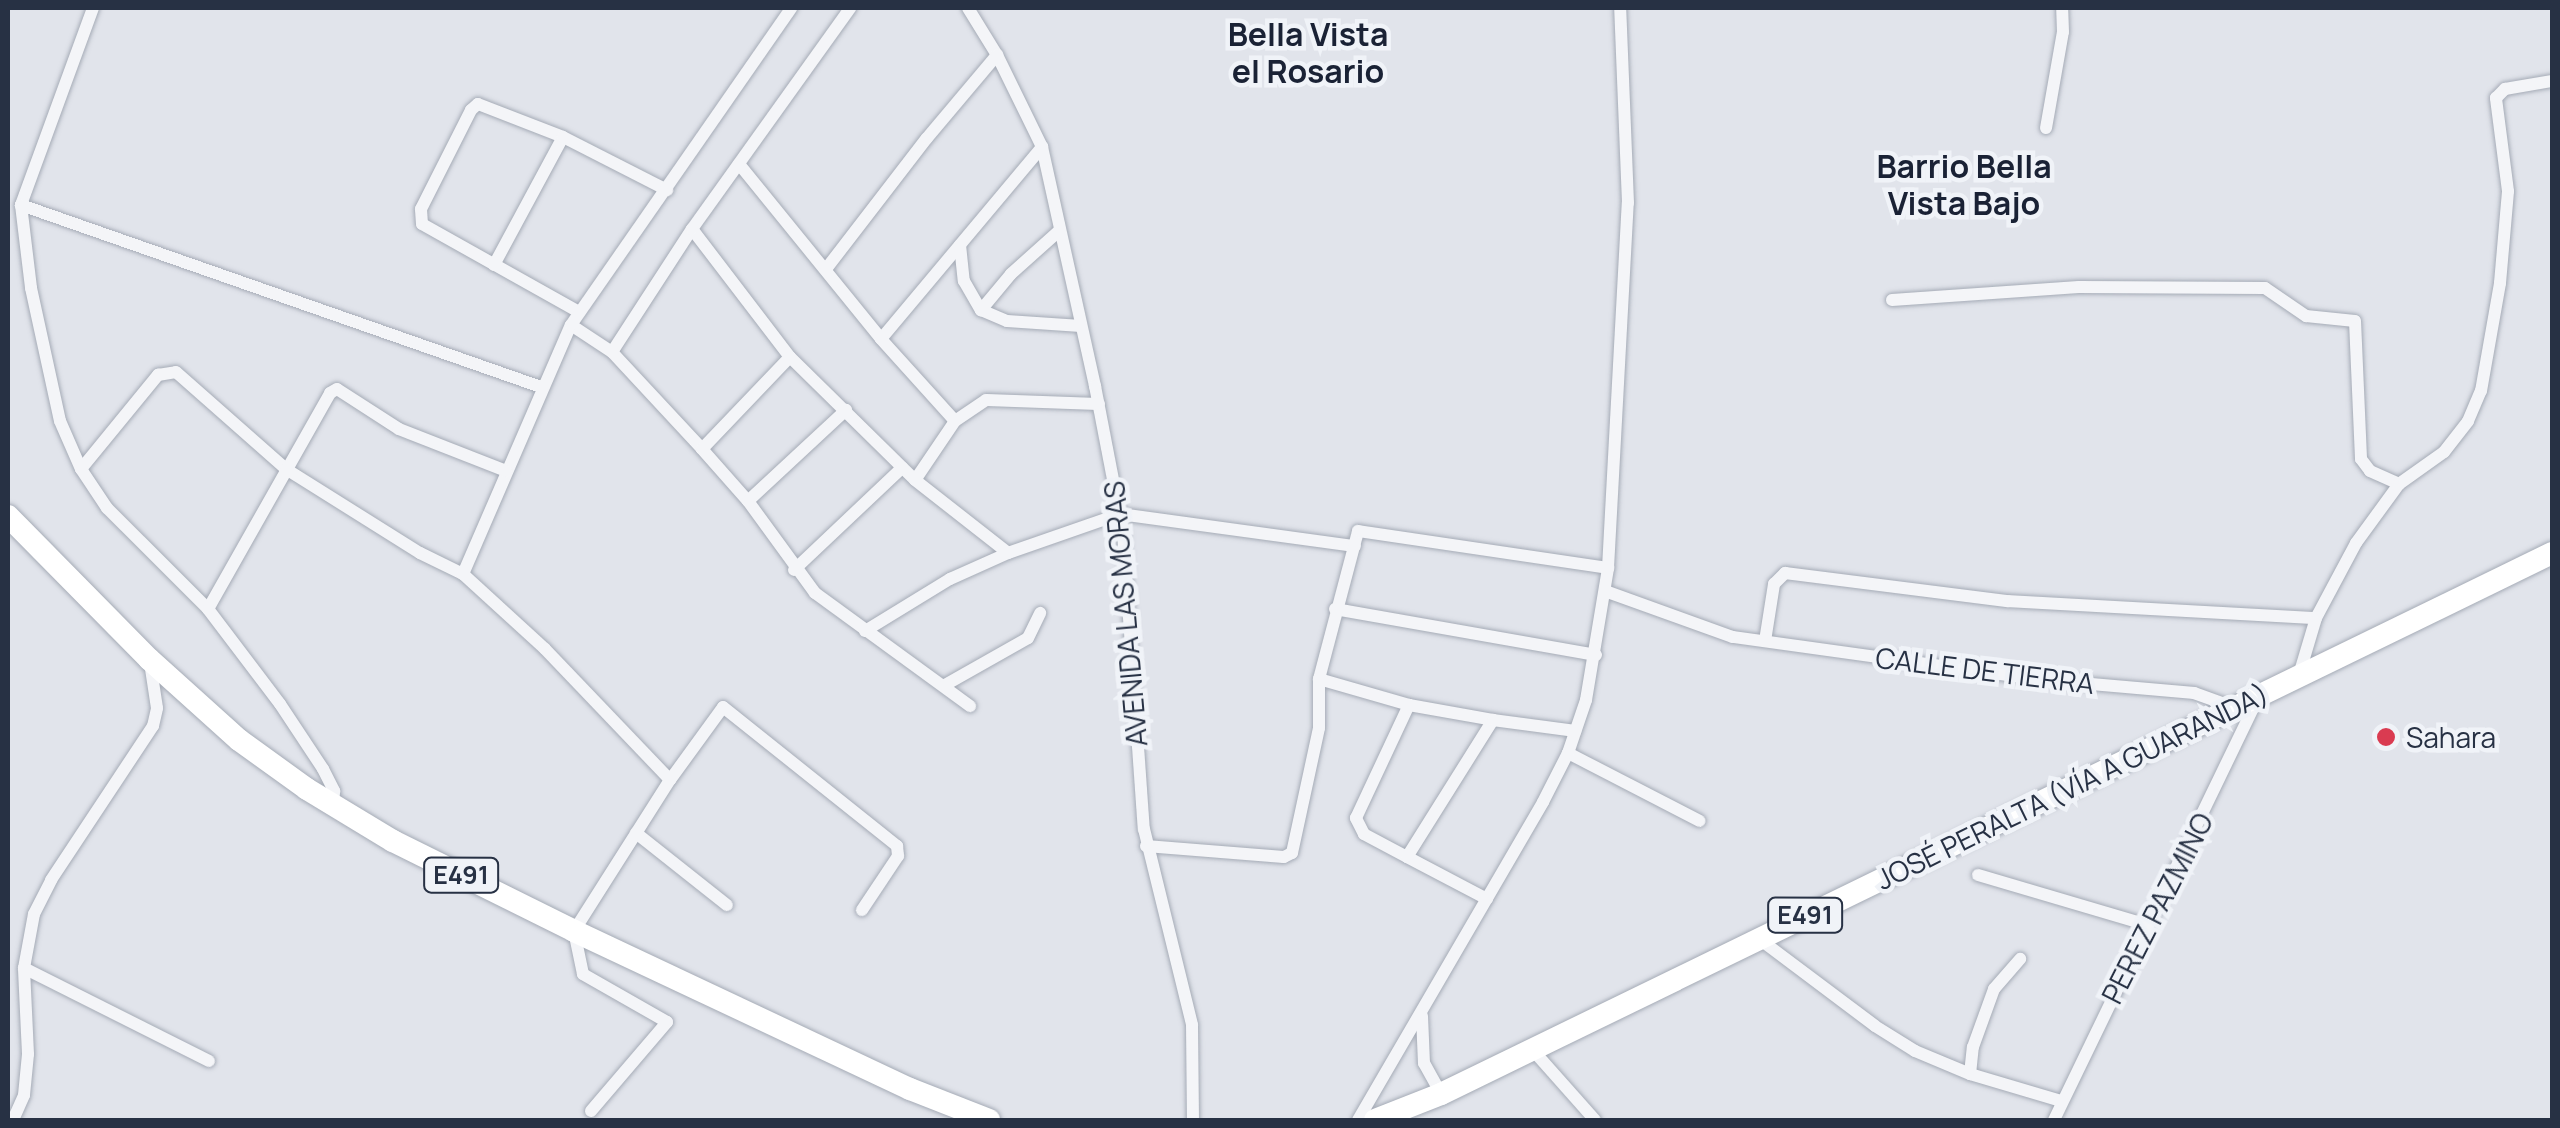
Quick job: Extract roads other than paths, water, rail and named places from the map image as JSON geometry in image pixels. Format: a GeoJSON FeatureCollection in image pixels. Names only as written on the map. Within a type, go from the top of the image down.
{"type":"FeatureCollection","features":[{"type":"Feature","properties":{"kind":"highway","name":"E491"},"geometry":{"type":"LineString","coordinates":[[8,516],[150,659],[239,740],[334,806],[393,841],[574,932],[910,1089],[988,1120]]}},
{"type":"Feature","properties":{"kind":"highway","name":"JOSÉ PERALTA (VÍA A GUARANDA)"},"geometry":{"type":"LineString","coordinates":[[1375,1120],[1441,1094],[2552,553]]}},
{"type":"Feature","properties":{"kind":"street"},"geometry":{"type":"LineString","coordinates":[[93,8],[21,205],[31,288],[60,421],[81,469],[107,508],[208,609],[324,769],[334,791],[334,806]]}},
{"type":"Feature","properties":{"kind":"street"},"geometry":{"type":"LineString","coordinates":[[463,574],[571,325],[791,8]]}},
{"type":"Feature","properties":{"kind":"street"},"geometry":{"type":"LineString","coordinates":[[612,352],[692,229],[850,8]]}},
{"type":"Feature","properties":{"kind":"street","name":"AVENIDA LAS MORAS"},"geometry":{"type":"LineString","coordinates":[[968,8],[997,55],[1042,147],[1099,404],[1120,514],[1146,846],[1192,1025],[1193,1120]]}},
{"type":"Feature","properties":{"kind":"street"},"geometry":{"type":"LineString","coordinates":[[1358,1120],[1568,754],[1596,655],[1608,568],[1628,204],[1620,8]]}},
{"type":"Feature","properties":{"kind":"street"},"geometry":{"type":"LineString","coordinates":[[2046,128],[2063,32],[2062,8]]}},
{"type":"Feature","properties":{"kind":"street"},"geometry":{"type":"LineString","coordinates":[[826,270],[926,138],[997,55]]}},
{"type":"Feature","properties":{"kind":"street"},"geometry":{"type":"LineString","coordinates":[[2299,677],[2316,618],[2332,581],[2400,484],[2457,438],[2481,390],[2500,283],[2508,162],[2496,98],[2499,92],[2552,80]]}},
{"type":"Feature","properties":{"kind":"street"},"geometry":{"type":"LineString","coordinates":[[580,312],[422,224],[419,217],[471,110],[478,104],[562,138],[667,190]]}},
{"type":"Feature","properties":{"kind":"street"},"geometry":{"type":"LineString","coordinates":[[494,265],[562,138]]}},
{"type":"Feature","properties":{"kind":"street"},"geometry":{"type":"LineString","coordinates":[[881,339],[1042,147]]}},
{"type":"Feature","properties":{"kind":"street"},"geometry":{"type":"LineString","coordinates":[[739,164],[881,339],[955,421]]}},
{"type":"Feature","properties":{"kind":"street"},"geometry":{"type":"LineString","coordinates":[[21,205],[541,387]]}},
{"type":"Feature","properties":{"kind":"street"},"geometry":{"type":"LineString","coordinates":[[692,229],[790,357],[914,480],[1008,553]]}},
{"type":"Feature","properties":{"kind":"street"},"geometry":{"type":"LineString","coordinates":[[982,310],[1010,274],[1060,230]]}},
{"type":"Feature","properties":{"kind":"street"},"geometry":{"type":"LineString","coordinates":[[960,245],[964,281],[982,310],[1007,320],[1081,326]]}},
{"type":"Feature","properties":{"kind":"street"},"geometry":{"type":"LineString","coordinates":[[1892,300],[2079,287],[2265,288],[2306,316],[2355,321],[2361,460],[2370,472],[2400,484]]}},
{"type":"Feature","properties":{"kind":"street"},"geometry":{"type":"LineString","coordinates":[[571,325],[612,352],[702,449],[748,501],[794,570],[815,593],[970,706]]}},
{"type":"Feature","properties":{"kind":"street"},"geometry":{"type":"LineString","coordinates":[[702,449],[790,357]]}},
{"type":"Feature","properties":{"kind":"street"},"geometry":{"type":"LineString","coordinates":[[81,469],[158,375],[176,372],[286,469],[420,554],[463,574],[512,616],[670,780]]}},
{"type":"Feature","properties":{"kind":"street"},"geometry":{"type":"LineString","coordinates":[[208,609],[330,393],[337,389],[399,429],[506,472]]}},
{"type":"Feature","properties":{"kind":"street"},"geometry":{"type":"LineString","coordinates":[[914,480],[955,421],[986,400],[1099,404]]}},
{"type":"Feature","properties":{"kind":"street"},"geometry":{"type":"LineString","coordinates":[[748,501],[846,410]]}},
{"type":"Feature","properties":{"kind":"street"},"geometry":{"type":"LineString","coordinates":[[794,570],[902,468]]}},
{"type":"Feature","properties":{"kind":"street"},"geometry":{"type":"LineString","coordinates":[[865,631],[950,579],[1008,553],[1120,514],[1354,546]]}},
{"type":"Feature","properties":{"kind":"street"},"geometry":{"type":"LineString","coordinates":[[1146,846],[1284,857],[1292,853],[1320,728],[1319,678],[1358,532],[1608,568]]}},
{"type":"Feature","properties":{"kind":"street"},"geometry":{"type":"LineString","coordinates":[[1765,641],[1774,584],[1784,574],[2008,601],[2316,618]]}},
{"type":"Feature","properties":{"kind":"street","name":"CALLE DE TIERRA"},"geometry":{"type":"LineString","coordinates":[[1604,591],[1734,637],[2034,679],[2194,694],[2234,707]]}},
{"type":"Feature","properties":{"kind":"street"},"geometry":{"type":"LineString","coordinates":[[1335,609],[1596,655]]}},
{"type":"Feature","properties":{"kind":"street"},"geometry":{"type":"LineString","coordinates":[[946,686],[1028,638],[1040,614]]}},
{"type":"Feature","properties":{"kind":"street"},"geometry":{"type":"LineString","coordinates":[[13,1120],[24,1095],[28,1054],[24,968],[34,914],[50,880],[153,726],[157,708],[150,659]]}},
{"type":"Feature","properties":{"kind":"street"},"geometry":{"type":"LineString","coordinates":[[1319,678],[1409,705],[1575,731]]}},
{"type":"Feature","properties":{"kind":"street","name":"PEREZ PAZMINO"},"geometry":{"type":"LineString","coordinates":[[2054,1120],[2260,696]]}},
{"type":"Feature","properties":{"kind":"street"},"geometry":{"type":"LineString","coordinates":[[1409,705],[1356,818],[1364,834],[1487,898]]}},
{"type":"Feature","properties":{"kind":"street"},"geometry":{"type":"LineString","coordinates":[[591,1111],[667,1022],[582,974],[574,932],[670,780],[723,707],[897,846],[898,856],[862,910]]}},
{"type":"Feature","properties":{"kind":"street"},"geometry":{"type":"LineString","coordinates":[[1407,856],[1493,720]]}},
{"type":"Feature","properties":{"kind":"street"},"geometry":{"type":"LineString","coordinates":[[1568,754],[1700,822]]}},
{"type":"Feature","properties":{"kind":"street"},"geometry":{"type":"LineString","coordinates":[[636,833],[727,905]]}},
{"type":"Feature","properties":{"kind":"street"},"geometry":{"type":"LineString","coordinates":[[1978,875],[2148,925]]}},
{"type":"Feature","properties":{"kind":"street"},"geometry":{"type":"LineString","coordinates":[[1758,938],[1875,1026],[1915,1050],[1970,1074],[2061,1101]]}},
{"type":"Feature","properties":{"kind":"street"},"geometry":{"type":"LineString","coordinates":[[1970,1074],[1973,1047],[1994,988],[2020,960]]}},
{"type":"Feature","properties":{"kind":"street"},"geometry":{"type":"LineString","coordinates":[[24,968],[209,1061]]}},
{"type":"Feature","properties":{"kind":"street"},"geometry":{"type":"LineString","coordinates":[[1422,1014],[1424,1063],[1441,1094]]}},
{"type":"Feature","properties":{"kind":"street"},"geometry":{"type":"LineString","coordinates":[[1531,1048],[1595,1120]]}},
{"type":"Feature","properties":{"kind":"place","name":"Sahara"},"geometry":{"type":"Point","coordinates":[2386,737]}},
{"type":"Feature","properties":{"kind":"district","name":"Bella Vista el Rosario"},"geometry":{"type":"Point","coordinates":[1308,54]}},
{"type":"Feature","properties":{"kind":"district","name":"Barrio Bella Vista Bajo"},"geometry":{"type":"Point","coordinates":[1964,186]}}]}
